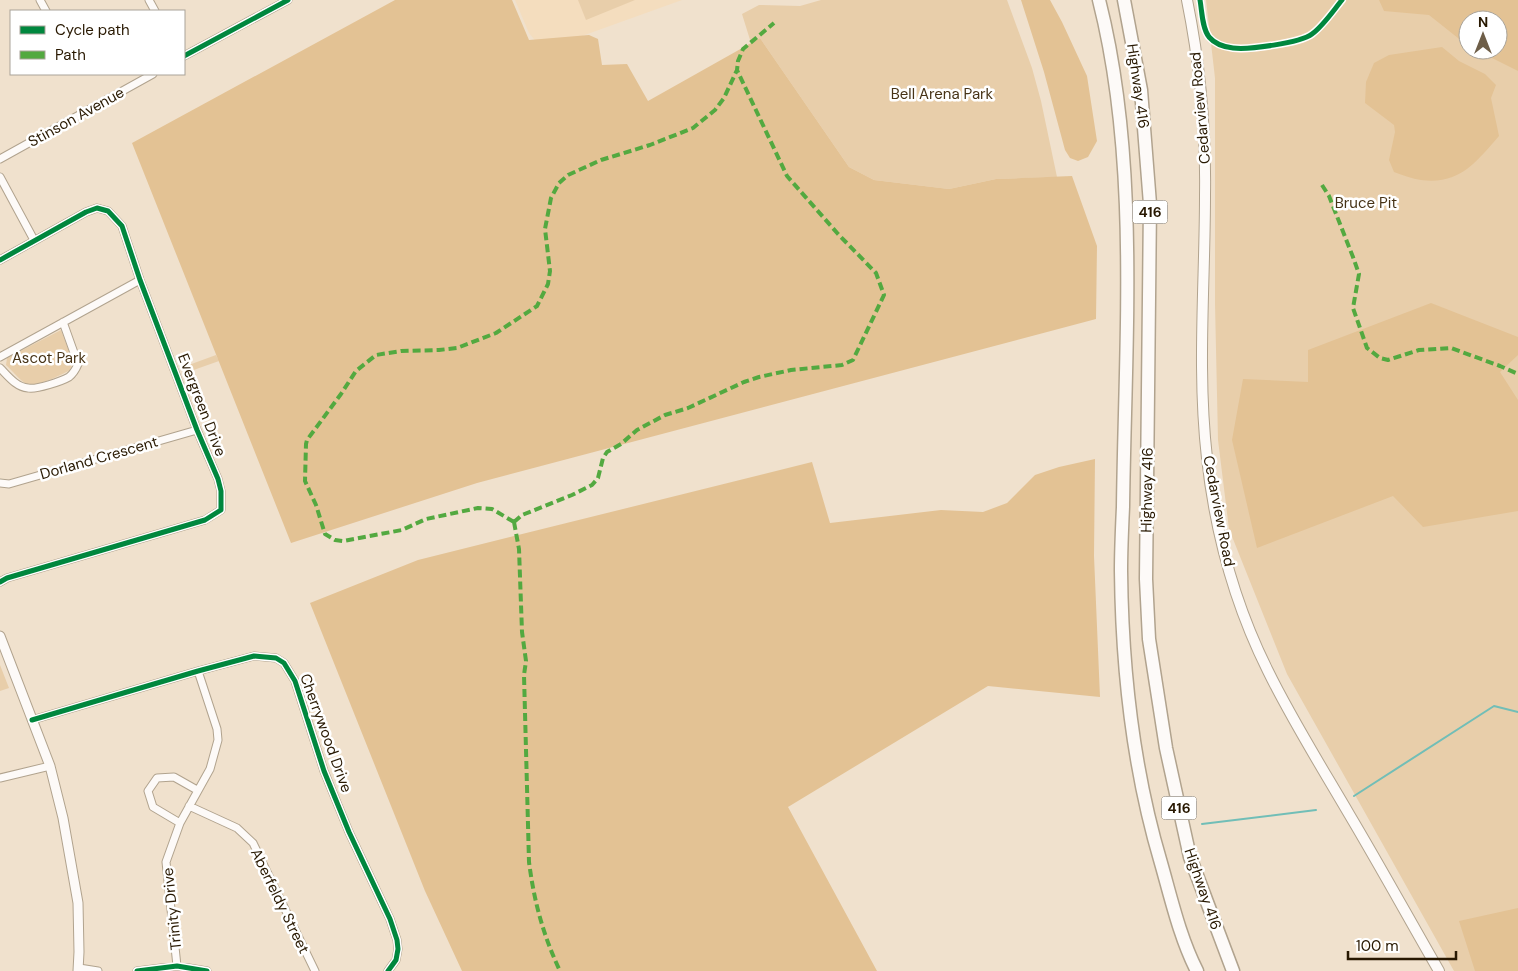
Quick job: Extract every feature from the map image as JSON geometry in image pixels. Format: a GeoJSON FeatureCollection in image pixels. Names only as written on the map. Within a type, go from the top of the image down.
{"type":"FeatureCollection","features":[{"type":"Feature","properties":{"kind":"highway","name":"Highway 416"},"geometry":{"type":"LineString","coordinates":[[1099,0],[1116,92],[1126,194],[1126,333],[1121,569],[1123,630],[1127,672],[1133,732],[1143,796],[1172,904],[1195,969]]}},
{"type":"Feature","properties":{"kind":"highway","name":"Highway 416"},"geometry":{"type":"LineString","coordinates":[[1124,0],[1141,90],[1150,204],[1146,579],[1149,639],[1166,748],[1190,857],[1233,971]]}},
{"type":"Feature","properties":{"kind":"main road","name":"Cedarview Road"},"geometry":{"type":"LineString","coordinates":[[1187,0],[1194,40],[1204,134],[1206,194],[1203,411],[1207,458],[1222,541],[1236,592],[1267,670],[1300,733],[1439,971]]}},
{"type":"Feature","properties":{"kind":"street"},"geometry":{"type":"LineString","coordinates":[[185,55],[288,0]]}},
{"type":"Feature","properties":{"kind":"street","name":"Stinson Avenue"},"geometry":{"type":"LineString","coordinates":[[0,159],[151,75]]}},
{"type":"Feature","properties":{"kind":"street"},"geometry":{"type":"LineString","coordinates":[[0,177],[34,240]]}},
{"type":"Feature","properties":{"kind":"street","name":"Evergreen Drive"},"geometry":{"type":"LineString","coordinates":[[0,260],[86,212],[97,208],[108,211],[122,226],[140,280],[221,491],[221,510],[205,520],[7,578],[0,582]]}},
{"type":"Feature","properties":{"kind":"street"},"geometry":{"type":"LineString","coordinates":[[0,356],[140,280]]}},
{"type":"Feature","properties":{"kind":"street"},"geometry":{"type":"LineString","coordinates":[[0,368],[11,380],[28,389],[37,388],[68,377],[75,372],[78,364],[63,322]]}},
{"type":"Feature","properties":{"kind":"street","name":"Dorland Crescent"},"geometry":{"type":"LineString","coordinates":[[0,483],[9,484],[197,430]]}},
{"type":"Feature","properties":{"kind":"street"},"geometry":{"type":"LineString","coordinates":[[0,636],[50,766],[64,818],[78,903],[79,969],[98,971]]}},
{"type":"Feature","properties":{"kind":"street","name":"Cherrywood Drive"},"geometry":{"type":"LineString","coordinates":[[32,720],[254,656],[276,658],[284,663],[290,672],[324,771],[349,832],[390,919],[398,949],[396,960],[388,971]]}},
{"type":"Feature","properties":{"kind":"street","name":"Trinity Drive"},"geometry":{"type":"LineString","coordinates":[[177,966],[166,862],[180,823],[210,769],[218,740],[217,729],[198,671]]}},
{"type":"Feature","properties":{"kind":"street"},"geometry":{"type":"LineString","coordinates":[[0,778],[50,766]]}},
{"type":"Feature","properties":{"kind":"street"},"geometry":{"type":"LineString","coordinates":[[180,823],[153,807],[148,791],[157,778],[174,777],[197,790]]}},
{"type":"Feature","properties":{"kind":"street","name":"Aberfeldy Street"},"geometry":{"type":"LineString","coordinates":[[189,806],[236,828],[252,843],[315,971]]}},
{"type":"Feature","properties":{"kind":"street"},"geometry":{"type":"LineString","coordinates":[[137,971],[177,966],[207,971]]}},
{"type":"Feature","properties":{"kind":"shaded area"},"geometry":{"type":"Polygon","coordinates":[[[395,0],[512,0],[529,40],[589,35],[598,39],[602,65],[627,64],[648,101],[760,38],[849,167],[874,180],[949,189],[996,179],[1072,176],[1097,246],[1096,319],[477,483],[291,543],[132,143],[395,0]]]}},
{"type":"Feature","properties":{"kind":"shaded area"},"geometry":{"type":"Polygon","coordinates":[[[515,0],[682,0],[543,50],[529,33],[515,0]]]}},
{"type":"Feature","properties":{"kind":"shaded area"},"geometry":{"type":"Polygon","coordinates":[[[1021,0],[1050,0],[1087,76],[1097,141],[1088,157],[1078,161],[1070,158],[1065,150],[1044,72],[1021,0]]]}},
{"type":"Feature","properties":{"kind":"shaded area"},"geometry":{"type":"Polygon","coordinates":[[[1379,0],[1518,0],[1518,71],[1496,60],[1508,60],[1508,10],[1458,10],[1458,38],[1429,15],[1384,11],[1379,0]]]}},
{"type":"Feature","properties":{"kind":"shaded area"},"geometry":{"type":"Polygon","coordinates":[[[1442,47],[1459,61],[1485,74],[1496,85],[1491,98],[1499,136],[1483,155],[1466,170],[1457,175],[1435,181],[1408,177],[1394,172],[1389,160],[1395,132],[1394,125],[1365,103],[1366,82],[1374,63],[1389,55],[1442,47]]]}},
{"type":"Feature","properties":{"kind":"shaded area"},"geometry":{"type":"Polygon","coordinates":[[[1431,303],[1518,337],[1518,355],[1500,372],[1518,400],[1518,511],[1423,527],[1393,496],[1257,548],[1232,440],[1243,379],[1308,382],[1308,350],[1431,303]]]}},
{"type":"Feature","properties":{"kind":"shaded area"},"geometry":{"type":"Polygon","coordinates":[[[1095,459],[1094,556],[1100,697],[988,686],[788,807],[877,971],[462,971],[425,891],[310,603],[418,560],[812,462],[830,523],[941,510],[983,512],[1007,503],[1035,475],[1059,467],[1095,459]]]}},
{"type":"Feature","properties":{"kind":"shaded area"},"geometry":{"type":"Polygon","coordinates":[[[1518,908],[1518,971],[1475,971],[1459,921],[1518,908]]]}},
{"type":"Feature","properties":{"kind":"green space"},"geometry":{"type":"Polygon","coordinates":[[[578,0],[635,0],[586,20],[578,0]]]}},
{"type":"Feature","properties":{"kind":"green space","name":"Bell Arena Park"},"geometry":{"type":"Polygon","coordinates":[[[821,0],[1007,0],[1032,68],[1057,177],[996,179],[949,189],[874,180],[849,167],[760,38],[751,43],[742,14],[759,5],[800,6],[821,0]]]}},
{"type":"Feature","properties":{"kind":"green space","name":"Bruce Pit"},"geometry":{"type":"Polygon","coordinates":[[[1206,0],[1518,0],[1518,971],[1454,971],[1287,674],[1229,529],[1218,440],[1215,304],[1215,78],[1206,0]]]}},
{"type":"Feature","properties":{"kind":"green space","name":"Ascot Park"},"geometry":{"type":"Polygon","coordinates":[[[61,330],[73,362],[70,370],[37,384],[27,384],[6,365],[7,358],[61,330]]]}},
{"type":"Feature","properties":{"kind":"green space"},"geometry":{"type":"Polygon","coordinates":[[[216,355],[219,361],[188,372],[186,366],[216,355]]]}},
{"type":"Feature","properties":{"kind":"green space"},"geometry":{"type":"Polygon","coordinates":[[[0,665],[9,688],[0,691],[0,665]]]}},
{"type":"Feature","properties":{"kind":"waterway"},"geometry":{"type":"LineString","coordinates":[[1354,796],[1494,706],[1518,712]]}},
{"type":"Feature","properties":{"kind":"waterway"},"geometry":{"type":"LineString","coordinates":[[1202,824],[1316,810]]}},
{"type":"Feature","properties":{"kind":"marked path"},"geometry":{"type":"LineString","coordinates":[[514,522],[492,509],[478,508],[426,519],[402,530],[343,541],[335,540],[325,534],[316,505],[305,481],[307,440],[356,371],[376,355],[401,351],[457,348],[496,333],[537,306],[548,284],[550,271],[545,229],[551,198],[559,183],[568,175],[601,160],[650,145],[693,128],[715,110],[724,98],[737,70],[738,61],[743,49],[774,23]]}},
{"type":"Feature","properties":{"kind":"marked path"},"geometry":{"type":"LineString","coordinates":[[514,522],[522,515],[592,485],[598,478],[603,458],[607,452],[621,444],[637,430],[665,415],[688,408],[759,377],[791,370],[842,365],[853,360],[884,295],[876,273],[838,234],[787,176],[737,70]]}},
{"type":"Feature","properties":{"kind":"marked path"},"geometry":{"type":"LineString","coordinates":[[1322,185],[1329,196],[1359,274],[1353,308],[1367,348],[1380,358],[1388,360],[1419,350],[1451,348],[1518,374]]}},
{"type":"Feature","properties":{"kind":"marked path"},"geometry":{"type":"LineString","coordinates":[[514,522],[519,549],[522,632],[526,661],[524,675],[529,862],[540,918],[560,971]]}},
{"type":"Feature","properties":{"kind":"cycle path"},"geometry":{"type":"LineString","coordinates":[[185,55],[288,0]]}},
{"type":"Feature","properties":{"kind":"cycle path"},"geometry":{"type":"LineString","coordinates":[[1200,0],[1204,24],[1209,37],[1214,42],[1230,48],[1261,47],[1306,37],[1320,27],[1342,0]]}},
{"type":"Feature","properties":{"kind":"cycle path"},"geometry":{"type":"LineString","coordinates":[[0,260],[86,212],[97,208],[108,211],[122,226],[140,280],[221,491],[221,510],[205,520],[7,578],[0,582]]}},
{"type":"Feature","properties":{"kind":"cycle path"},"geometry":{"type":"LineString","coordinates":[[32,720],[254,656],[276,658],[284,663],[295,681],[324,771],[349,832],[390,919],[398,949],[396,960],[388,971]]}},
{"type":"Feature","properties":{"kind":"cycle path"},"geometry":{"type":"LineString","coordinates":[[137,971],[177,966],[207,971]]}}]}
